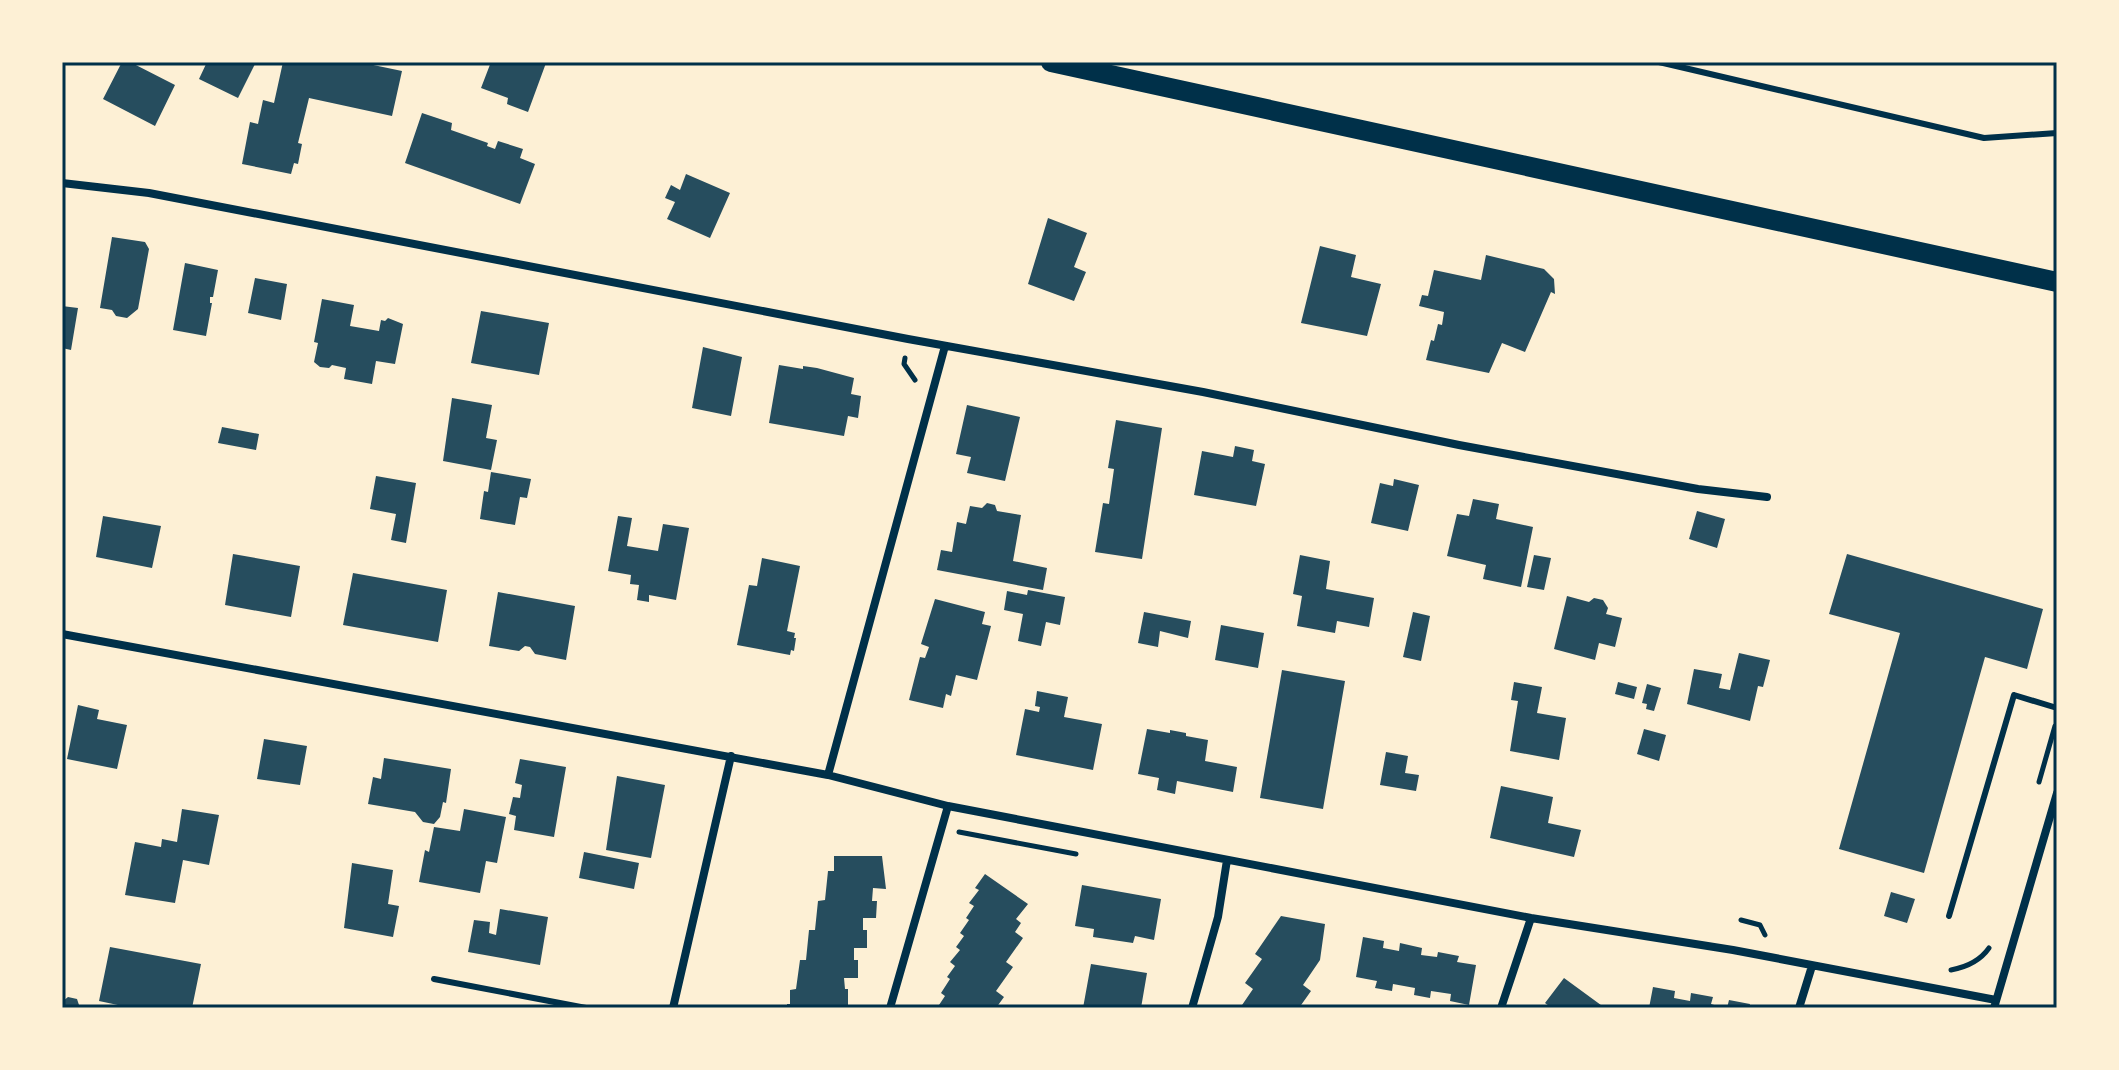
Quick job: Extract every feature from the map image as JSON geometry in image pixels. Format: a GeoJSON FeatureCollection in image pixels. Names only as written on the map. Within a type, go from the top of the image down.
{"type":"FeatureCollection","features":[{"type":"Feature","properties":{"kind":"main road"},"geometry":{"type":"LineString","coordinates":[[1051,62],[2057,282]]}},
{"type":"Feature","properties":{"kind":"street"},"geometry":{"type":"LineString","coordinates":[[62,183],[149,193],[945,346],[1203,392],[1552,463],[1698,489],[1767,497]]}},
{"type":"Feature","properties":{"kind":"street"},"geometry":{"type":"LineString","coordinates":[[828,775],[945,346]]}},
{"type":"Feature","properties":{"kind":"street"},"geometry":{"type":"LineString","coordinates":[[62,634],[731,756],[828,775],[948,806],[1531,918],[1733,950],[1995,1004],[2057,793]]}},
{"type":"Feature","properties":{"kind":"street"},"geometry":{"type":"LineString","coordinates":[[673,1008],[731,756]]}},
{"type":"Feature","properties":{"kind":"street"},"geometry":{"type":"LineString","coordinates":[[890,1008],[948,806]]}},
{"type":"Feature","properties":{"kind":"street"},"geometry":{"type":"LineString","coordinates":[[1192,1008],[1218,917],[1227,860]]}},
{"type":"Feature","properties":{"kind":"street"},"geometry":{"type":"LineString","coordinates":[[1501,1008],[1531,918]]}},
{"type":"Feature","properties":{"kind":"street"},"geometry":{"type":"LineString","coordinates":[[1799,1008],[1812,966]]}},
{"type":"Feature","properties":{"kind":"lane"},"geometry":{"type":"LineString","coordinates":[[1659,62],[1984,138],[2057,133]]}},
{"type":"Feature","properties":{"kind":"lane"},"geometry":{"type":"LineString","coordinates":[[1949,916],[2014,695],[2057,708]]}},
{"type":"Feature","properties":{"kind":"lane"},"geometry":{"type":"LineString","coordinates":[[434,979],[586,1008]]}},
{"type":"Feature","properties":{"kind":"path"},"geometry":{"type":"LineString","coordinates":[[908,339],[904,364],[915,379],[912,394]]}},
{"type":"Feature","properties":{"kind":"building"},"geometry":{"type":"Polygon","coordinates":[[[122,62],[130,62],[175,85],[155,126],[103,99],[122,62]]]}},
{"type":"Feature","properties":{"kind":"building"},"geometry":{"type":"Polygon","coordinates":[[[207,62],[256,62],[238,98],[199,79],[207,62]]]}},
{"type":"Feature","properties":{"kind":"building"},"geometry":{"type":"Polygon","coordinates":[[[283,62],[359,62],[402,71],[392,116],[309,98],[298,143],[302,144],[298,164],[294,163],[291,174],[242,164],[250,122],[258,124],[263,100],[274,103],[283,62]]]}},
{"type":"Feature","properties":{"kind":"building"},"geometry":{"type":"Polygon","coordinates":[[[491,62],[546,63],[528,112],[507,104],[508,98],[481,88],[491,62]]]}},
{"type":"Feature","properties":{"kind":"building"},"geometry":{"type":"Polygon","coordinates":[[[422,113],[452,123],[451,130],[488,143],[487,146],[495,149],[498,141],[523,149],[520,158],[535,164],[520,204],[405,163],[422,113]]]}},
{"type":"Feature","properties":{"kind":"building"},"geometry":{"type":"Polygon","coordinates":[[[686,174],[730,193],[710,238],[667,219],[675,202],[665,198],[671,185],[680,190],[686,174]]]}},
{"type":"Feature","properties":{"kind":"building"},"geometry":{"type":"Polygon","coordinates":[[[1048,218],[1087,233],[1074,267],[1086,272],[1074,301],[1028,284],[1048,218]]]}},
{"type":"Feature","properties":{"kind":"building"},"geometry":{"type":"Polygon","coordinates":[[[112,237],[145,242],[149,249],[138,309],[127,318],[100,308],[112,237]]]}},
{"type":"Feature","properties":{"kind":"building"},"geometry":{"type":"Polygon","coordinates":[[[1320,246],[1356,255],[1351,277],[1381,284],[1367,336],[1301,323],[1320,246]]]}},
{"type":"Feature","properties":{"kind":"building"},"geometry":{"type":"Polygon","coordinates":[[[1486,255],[1544,269],[1554,279],[1555,294],[1551,292],[1525,352],[1502,343],[1489,373],[1426,360],[1438,324],[1442,325],[1444,312],[1419,306],[1422,295],[1428,296],[1434,270],[1481,280],[1486,255]]]}},
{"type":"Feature","properties":{"kind":"building"},"geometry":{"type":"Polygon","coordinates":[[[185,263],[218,270],[213,297],[210,297],[212,303],[206,336],[173,330],[185,263]]]}},
{"type":"Feature","properties":{"kind":"building"},"geometry":{"type":"Polygon","coordinates":[[[255,278],[287,284],[281,320],[248,313],[255,278]]]}},
{"type":"Feature","properties":{"kind":"building"},"geometry":{"type":"Polygon","coordinates":[[[322,299],[354,305],[350,326],[379,331],[381,320],[388,318],[403,324],[395,364],[376,361],[372,384],[344,379],[346,368],[332,365],[329,368],[320,367],[314,362],[318,343],[314,342],[322,299]]]}},
{"type":"Feature","properties":{"kind":"building"},"geometry":{"type":"Polygon","coordinates":[[[62,306],[78,308],[71,350],[62,348],[62,306]]]}},
{"type":"Feature","properties":{"kind":"building"},"geometry":{"type":"Polygon","coordinates":[[[481,311],[549,323],[539,375],[471,363],[481,311]]]}},
{"type":"Feature","properties":{"kind":"building"},"geometry":{"type":"Polygon","coordinates":[[[703,347],[742,357],[731,416],[692,408],[703,347]]]}},
{"type":"Feature","properties":{"kind":"building"},"geometry":{"type":"Polygon","coordinates":[[[779,365],[817,368],[854,378],[851,394],[861,396],[858,418],[848,416],[844,436],[769,423],[779,365]]]}},
{"type":"Feature","properties":{"kind":"building"},"geometry":{"type":"Polygon","coordinates":[[[452,398],[492,405],[486,438],[497,440],[491,470],[443,461],[452,398]]]}},
{"type":"Feature","properties":{"kind":"building"},"geometry":{"type":"Polygon","coordinates":[[[967,405],[1020,417],[1005,481],[967,473],[971,457],[956,454],[967,405]]]}},
{"type":"Feature","properties":{"kind":"building"},"geometry":{"type":"Polygon","coordinates":[[[1116,420],[1162,428],[1142,559],[1095,552],[1103,503],[1109,504],[1114,469],[1108,468],[1116,420]]]}},
{"type":"Feature","properties":{"kind":"building"},"geometry":{"type":"Polygon","coordinates":[[[222,427],[259,434],[256,450],[218,443],[222,427]]]}},
{"type":"Feature","properties":{"kind":"building"},"geometry":{"type":"Polygon","coordinates":[[[1235,446],[1254,450],[1252,461],[1265,464],[1256,506],[1194,495],[1202,451],[1233,457],[1235,446]]]}},
{"type":"Feature","properties":{"kind":"building"},"geometry":{"type":"Polygon","coordinates":[[[491,472],[531,479],[527,498],[520,497],[515,525],[480,519],[484,491],[488,492],[491,472]]]}},
{"type":"Feature","properties":{"kind":"building"},"geometry":{"type":"Polygon","coordinates":[[[376,476],[416,483],[406,543],[391,540],[396,514],[370,509],[376,476]]]}},
{"type":"Feature","properties":{"kind":"building"},"geometry":{"type":"Polygon","coordinates":[[[1394,479],[1419,485],[1408,531],[1371,523],[1380,483],[1393,486],[1394,479]]]}},
{"type":"Feature","properties":{"kind":"building"},"geometry":{"type":"Polygon","coordinates":[[[1473,499],[1499,504],[1496,519],[1533,527],[1521,587],[1483,579],[1486,565],[1447,556],[1457,514],[1469,516],[1473,499]]]}},
{"type":"Feature","properties":{"kind":"building"},"geometry":{"type":"Polygon","coordinates":[[[987,503],[995,505],[997,511],[1021,515],[1013,561],[1047,568],[1043,590],[937,570],[941,550],[952,552],[957,522],[966,524],[970,506],[982,508],[987,503]]]}},
{"type":"Feature","properties":{"kind":"building"},"geometry":{"type":"Polygon","coordinates":[[[1697,511],[1725,519],[1717,548],[1689,539],[1697,511]]]}},
{"type":"Feature","properties":{"kind":"building"},"geometry":{"type":"Polygon","coordinates":[[[103,516],[161,526],[152,568],[96,557],[103,516]]]}},
{"type":"Feature","properties":{"kind":"building"},"geometry":{"type":"Polygon","coordinates":[[[618,516],[632,518],[627,546],[658,551],[663,524],[689,528],[676,600],[649,595],[649,602],[637,600],[639,585],[630,584],[631,575],[608,571],[618,516]]]}},
{"type":"Feature","properties":{"kind":"building"},"geometry":{"type":"Polygon","coordinates":[[[233,554],[300,566],[291,617],[225,605],[233,554]]]}},
{"type":"Feature","properties":{"kind":"building"},"geometry":{"type":"Polygon","coordinates":[[[1847,554],[2043,609],[2027,669],[1985,657],[1924,873],[1839,849],[1900,633],[1829,614],[1847,554]]]}},
{"type":"Feature","properties":{"kind":"building"},"geometry":{"type":"Polygon","coordinates":[[[1300,555],[1330,561],[1326,589],[1374,598],[1369,627],[1337,621],[1335,633],[1297,626],[1302,596],[1293,594],[1300,555]]]}},
{"type":"Feature","properties":{"kind":"building"},"geometry":{"type":"Polygon","coordinates":[[[1534,555],[1551,558],[1544,590],[1527,587],[1534,555]]]}},
{"type":"Feature","properties":{"kind":"building"},"geometry":{"type":"Polygon","coordinates":[[[762,558],[800,566],[787,631],[795,633],[796,638],[794,651],[791,650],[790,655],[737,645],[749,585],[757,586],[762,558]]]}},
{"type":"Feature","properties":{"kind":"building"},"geometry":{"type":"Polygon","coordinates":[[[353,573],[447,590],[438,642],[343,625],[353,573]]]}},
{"type":"Feature","properties":{"kind":"building"},"geometry":{"type":"Polygon","coordinates":[[[1028,590],[1065,597],[1060,625],[1046,622],[1041,646],[1018,641],[1023,614],[1004,610],[1007,591],[1027,595],[1028,590]]]}},
{"type":"Feature","properties":{"kind":"building"},"geometry":{"type":"Polygon","coordinates":[[[498,592],[575,606],[566,660],[535,654],[525,646],[519,651],[489,646],[498,592]]]}},
{"type":"Feature","properties":{"kind":"building"},"geometry":{"type":"Polygon","coordinates":[[[1567,596],[1589,602],[1594,598],[1603,600],[1608,608],[1606,614],[1622,618],[1615,647],[1599,643],[1595,660],[1554,649],[1567,596]]]}},
{"type":"Feature","properties":{"kind":"building"},"geometry":{"type":"Polygon","coordinates":[[[935,599],[985,612],[982,624],[991,626],[977,680],[956,675],[951,696],[946,694],[943,708],[909,700],[920,657],[925,658],[929,647],[921,644],[935,599]]]}},
{"type":"Feature","properties":{"kind":"building"},"geometry":{"type":"Polygon","coordinates":[[[1144,612],[1191,621],[1188,638],[1160,631],[1158,647],[1138,643],[1144,612]]]}},
{"type":"Feature","properties":{"kind":"building"},"geometry":{"type":"Polygon","coordinates":[[[1413,612],[1430,616],[1421,661],[1403,657],[1413,612]]]}},
{"type":"Feature","properties":{"kind":"building"},"geometry":{"type":"Polygon","coordinates":[[[1221,625],[1264,633],[1258,668],[1215,660],[1221,625]]]}},
{"type":"Feature","properties":{"kind":"building"},"geometry":{"type":"Polygon","coordinates":[[[1739,653],[1770,660],[1763,687],[1758,686],[1750,721],[1687,704],[1694,669],[1722,674],[1719,688],[1730,690],[1739,653]]]}},
{"type":"Feature","properties":{"kind":"building"},"geometry":{"type":"Polygon","coordinates":[[[1282,670],[1345,681],[1323,809],[1260,798],[1282,670]]]}},
{"type":"Feature","properties":{"kind":"building"},"geometry":{"type":"Polygon","coordinates":[[[1514,682],[1542,687],[1537,713],[1566,718],[1559,760],[1510,751],[1518,701],[1511,700],[1514,682]]]}},
{"type":"Feature","properties":{"kind":"building"},"geometry":{"type":"Polygon","coordinates":[[[1618,682],[1637,687],[1634,699],[1615,694],[1618,682]]]}},
{"type":"Feature","properties":{"kind":"building"},"geometry":{"type":"Polygon","coordinates":[[[1647,684],[1661,688],[1654,711],[1646,709],[1647,704],[1642,703],[1647,684]]]}},
{"type":"Feature","properties":{"kind":"building"},"geometry":{"type":"Polygon","coordinates":[[[1037,691],[1068,697],[1064,717],[1102,724],[1093,770],[1016,755],[1025,709],[1039,712],[1040,707],[1035,706],[1037,691]]]}},
{"type":"Feature","properties":{"kind":"building"},"geometry":{"type":"Polygon","coordinates":[[[78,705],[99,710],[97,719],[127,725],[117,769],[67,759],[78,705]]]}},
{"type":"Feature","properties":{"kind":"building"},"geometry":{"type":"Polygon","coordinates":[[[1147,729],[1170,733],[1170,730],[1208,740],[1205,761],[1237,767],[1233,792],[1177,781],[1175,794],[1157,790],[1159,778],[1138,774],[1147,729]]]}},
{"type":"Feature","properties":{"kind":"building"},"geometry":{"type":"Polygon","coordinates":[[[1644,729],[1666,735],[1659,761],[1637,754],[1644,729]]]}},
{"type":"Feature","properties":{"kind":"building"},"geometry":{"type":"Polygon","coordinates":[[[264,739],[307,746],[300,785],[257,779],[264,739]]]}},
{"type":"Feature","properties":{"kind":"building"},"geometry":{"type":"Polygon","coordinates":[[[1386,752],[1408,756],[1405,773],[1419,775],[1416,791],[1380,785],[1386,752]]]}},
{"type":"Feature","properties":{"kind":"building"},"geometry":{"type":"Polygon","coordinates":[[[384,758],[451,769],[446,803],[443,802],[440,817],[434,824],[423,822],[415,812],[368,804],[373,777],[381,779],[384,758]]]}},
{"type":"Feature","properties":{"kind":"building"},"geometry":{"type":"Polygon","coordinates":[[[520,759],[566,767],[554,837],[514,830],[516,816],[509,814],[513,797],[520,798],[522,785],[515,783],[520,759]]]}},
{"type":"Feature","properties":{"kind":"building"},"geometry":{"type":"Polygon","coordinates":[[[617,776],[665,785],[651,858],[606,850],[617,776]]]}},
{"type":"Feature","properties":{"kind":"building"},"geometry":{"type":"Polygon","coordinates":[[[1501,786],[1553,797],[1548,823],[1581,830],[1574,857],[1490,838],[1501,786]]]}},
{"type":"Feature","properties":{"kind":"building"},"geometry":{"type":"Polygon","coordinates":[[[182,809],[219,815],[209,865],[183,860],[175,903],[125,895],[135,842],[161,847],[162,839],[177,842],[182,809]]]}},
{"type":"Feature","properties":{"kind":"building"},"geometry":{"type":"Polygon","coordinates":[[[464,809],[506,817],[497,863],[486,861],[480,893],[419,882],[425,850],[429,852],[434,827],[460,831],[464,809]]]}},
{"type":"Feature","properties":{"kind":"building"},"geometry":{"type":"Polygon","coordinates":[[[584,852],[639,863],[634,889],[579,878],[584,852]]]}},
{"type":"Feature","properties":{"kind":"building"},"geometry":{"type":"Polygon","coordinates":[[[834,856],[882,856],[886,889],[873,888],[872,901],[877,901],[876,918],[863,918],[867,948],[854,948],[858,978],[844,978],[845,989],[848,989],[848,1007],[787,1008],[790,990],[796,989],[800,960],[806,960],[809,930],[815,930],[818,901],[825,900],[828,871],[834,871],[834,856]]]}},
{"type":"Feature","properties":{"kind":"building"},"geometry":{"type":"Polygon","coordinates":[[[352,863],[393,870],[388,904],[399,906],[393,937],[344,928],[352,863]]]}},
{"type":"Feature","properties":{"kind":"building"},"geometry":{"type":"Polygon","coordinates":[[[985,874],[1028,904],[1016,919],[1021,923],[1015,932],[1023,938],[1006,962],[1013,967],[996,991],[1004,997],[996,1008],[937,1008],[945,996],[941,993],[950,979],[947,977],[955,966],[950,962],[960,950],[956,947],[964,936],[960,933],[974,906],[969,903],[979,890],[975,888],[985,874]]]}},
{"type":"Feature","properties":{"kind":"building"},"geometry":{"type":"Polygon","coordinates":[[[1082,885],[1161,899],[1154,940],[1135,936],[1133,943],[1093,937],[1094,929],[1075,926],[1082,885]]]}},
{"type":"Feature","properties":{"kind":"building"},"geometry":{"type":"Polygon","coordinates":[[[1891,892],[1915,899],[1907,923],[1884,916],[1891,892]]]}},
{"type":"Feature","properties":{"kind":"building"},"geometry":{"type":"Polygon","coordinates":[[[500,909],[548,917],[540,965],[468,952],[474,920],[490,922],[489,933],[496,935],[500,909]]]}},
{"type":"Feature","properties":{"kind":"building"},"geometry":{"type":"Polygon","coordinates":[[[1281,916],[1325,924],[1320,960],[1303,985],[1311,991],[1299,1008],[1240,1008],[1253,989],[1245,983],[1262,959],[1255,954],[1281,916]]]}},
{"type":"Feature","properties":{"kind":"building"},"geometry":{"type":"Polygon","coordinates":[[[1363,937],[1384,941],[1383,948],[1399,951],[1400,943],[1422,948],[1421,955],[1437,957],[1438,952],[1459,956],[1457,962],[1476,965],[1469,1005],[1450,1001],[1451,994],[1431,991],[1430,998],[1414,995],[1415,988],[1393,984],[1392,991],[1375,988],[1377,981],[1356,977],[1363,937]]]}},
{"type":"Feature","properties":{"kind":"building"},"geometry":{"type":"Polygon","coordinates":[[[110,947],[201,964],[192,1008],[132,1008],[99,1001],[110,947]]]}},
{"type":"Feature","properties":{"kind":"building"},"geometry":{"type":"Polygon","coordinates":[[[1091,964],[1147,973],[1141,1008],[1083,1008],[1091,964]]]}},
{"type":"Feature","properties":{"kind":"building"},"geometry":{"type":"Polygon","coordinates":[[[1564,978],[1605,1008],[1552,1008],[1545,1003],[1564,978]]]}},
{"type":"Feature","properties":{"kind":"building"},"geometry":{"type":"Polygon","coordinates":[[[1653,987],[1675,991],[1674,998],[1690,1001],[1691,993],[1713,997],[1711,1004],[1724,1008],[1649,1008],[1653,987]]]}},
{"type":"Feature","properties":{"kind":"building"},"geometry":{"type":"Polygon","coordinates":[[[68,997],[77,999],[80,1008],[62,1008],[63,1001],[68,997]]]}},
{"type":"Feature","properties":{"kind":"building"},"geometry":{"type":"Polygon","coordinates":[[[1729,1000],[1750,1004],[1749,1008],[1727,1008],[1729,1000]]]}}]}
